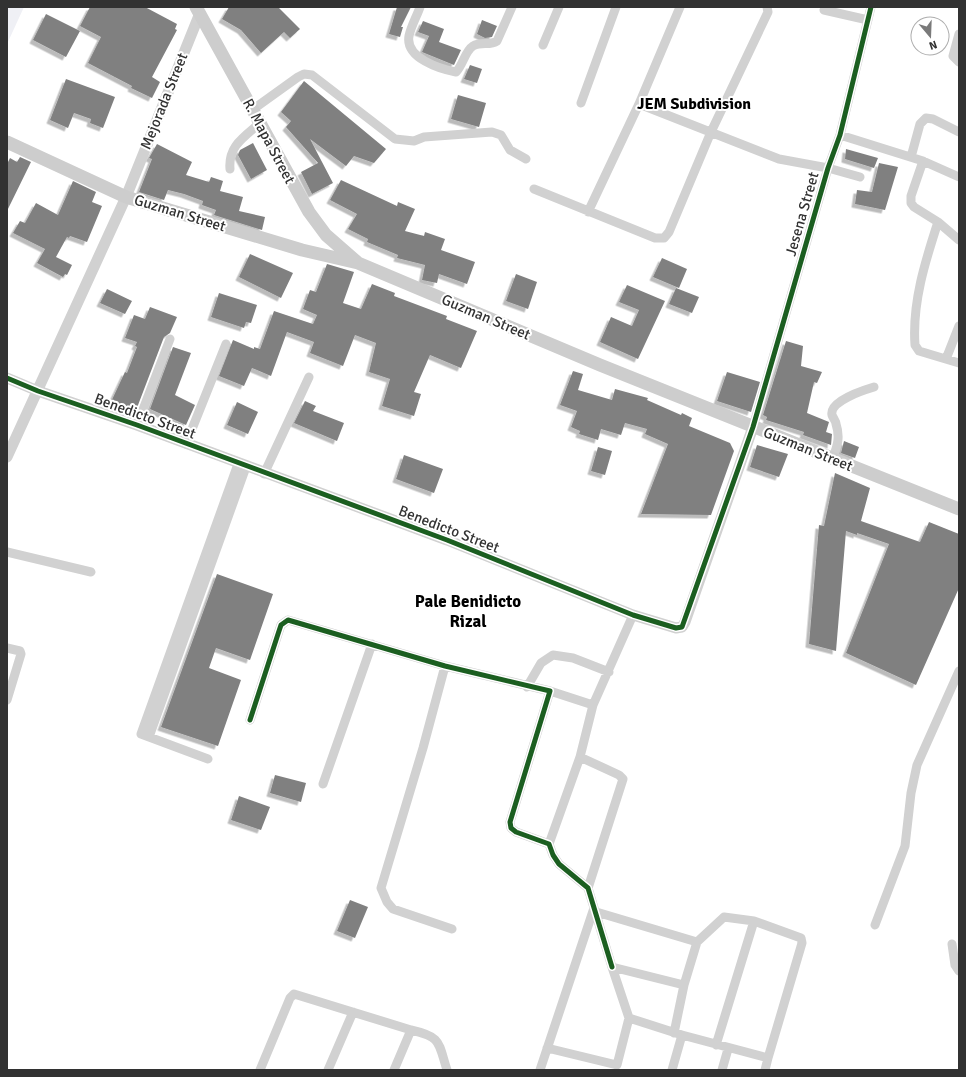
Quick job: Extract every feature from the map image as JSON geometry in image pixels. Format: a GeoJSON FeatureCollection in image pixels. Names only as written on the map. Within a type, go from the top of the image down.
{"type":"FeatureCollection","features":[{"type":"Feature","properties":{"kind":"main road","name":"R. Mapa Street"},"geometry":{"type":"LineString","coordinates":[[200,9],[252,110],[309,212],[326,235],[358,263]]}},
{"type":"Feature","properties":{"kind":"main road","name":"Guzman Street"},"geometry":{"type":"LineString","coordinates":[[7,142],[126,197],[302,250],[358,263],[753,427],[833,457],[959,509]]}},
{"type":"Feature","properties":{"kind":"street"},"geometry":{"type":"LineString","coordinates":[[420,7],[409,36],[409,45],[413,53],[427,61],[456,72],[461,66],[469,49],[480,43],[494,43],[497,40],[512,7]]}},
{"type":"Feature","properties":{"kind":"street"},"geometry":{"type":"LineString","coordinates":[[543,45],[559,7]]}},
{"type":"Feature","properties":{"kind":"street"},"geometry":{"type":"LineString","coordinates":[[581,103],[616,7]]}},
{"type":"Feature","properties":{"kind":"street"},"geometry":{"type":"LineString","coordinates":[[588,212],[639,104],[680,7]]}},
{"type":"Feature","properties":{"kind":"street"},"geometry":{"type":"LineString","coordinates":[[534,189],[655,238],[664,238],[669,232],[711,132],[768,12],[767,7]]}},
{"type":"Feature","properties":{"kind":"street","name":"Jesena Street"},"geometry":{"type":"LineString","coordinates":[[753,427],[828,168],[840,135],[871,7]]}},
{"type":"Feature","properties":{"kind":"street","name":"Mejorada Street"},"geometry":{"type":"LineString","coordinates":[[7,457],[126,197],[200,9]]}},
{"type":"Feature","properties":{"kind":"street"},"geometry":{"type":"LineString","coordinates":[[824,10],[868,20]]}},
{"type":"Feature","properties":{"kind":"street"},"geometry":{"type":"LineString","coordinates":[[956,59],[959,34]]}},
{"type":"Feature","properties":{"kind":"street"},"geometry":{"type":"LineString","coordinates":[[252,110],[298,77],[304,74],[312,75],[395,139],[414,141],[424,137],[492,132],[501,135],[510,150],[526,159]]}},
{"type":"Feature","properties":{"kind":"street"},"geometry":{"type":"LineString","coordinates":[[639,104],[779,159],[828,168],[860,177]]}},
{"type":"Feature","properties":{"kind":"street"},"geometry":{"type":"LineString","coordinates":[[911,157],[920,124],[926,118],[934,119],[959,132]]}},
{"type":"Feature","properties":{"kind":"street"},"geometry":{"type":"LineString","coordinates":[[230,169],[229,161],[233,156],[235,144],[260,123]]}},
{"type":"Feature","properties":{"kind":"street"},"geometry":{"type":"LineString","coordinates":[[840,135],[923,161],[959,177]]}},
{"type":"Feature","properties":{"kind":"street"},"geometry":{"type":"LineString","coordinates":[[923,161],[911,196],[911,203],[914,208],[938,222],[959,240]]}},
{"type":"Feature","properties":{"kind":"street"},"geometry":{"type":"LineString","coordinates":[[938,222],[922,272],[914,340],[919,351],[959,363]]}},
{"type":"Feature","properties":{"kind":"street"},"geometry":{"type":"LineString","coordinates":[[946,359],[959,326]]}},
{"type":"Feature","properties":{"kind":"street"},"geometry":{"type":"LineString","coordinates":[[137,425],[170,339]]}},
{"type":"Feature","properties":{"kind":"street"},"geometry":{"type":"LineString","coordinates":[[186,444],[226,344]]}},
{"type":"Feature","properties":{"kind":"street"},"geometry":{"type":"LineString","coordinates":[[264,474],[309,377]]}},
{"type":"Feature","properties":{"kind":"street","name":"Benedicto Street"},"geometry":{"type":"LineString","coordinates":[[7,378],[38,391],[137,425],[264,474],[447,540],[633,615],[676,628],[682,627],[685,622],[753,427]]}},
{"type":"Feature","properties":{"kind":"street"},"geometry":{"type":"LineString","coordinates":[[833,457],[840,434],[832,416],[832,410],[836,404],[848,397],[874,387]]}},
{"type":"Feature","properties":{"kind":"street"},"geometry":{"type":"LineString","coordinates":[[208,759],[145,735],[242,465]]}},
{"type":"Feature","properties":{"kind":"street"},"geometry":{"type":"LineString","coordinates":[[7,552],[91,572]]}},
{"type":"Feature","properties":{"kind":"street"},"geometry":{"type":"LineString","coordinates":[[588,888],[559,864],[553,855],[549,844],[580,757],[593,705],[633,615]]}},
{"type":"Feature","properties":{"kind":"street"},"geometry":{"type":"LineString","coordinates":[[250,720],[281,625],[288,620],[445,666],[527,687],[550,691],[593,705]]}},
{"type":"Feature","properties":{"kind":"street"},"geometry":{"type":"LineString","coordinates":[[323,784],[372,644]]}},
{"type":"Feature","properties":{"kind":"street"},"geometry":{"type":"LineString","coordinates":[[7,648],[20,651],[21,654],[7,700]]}},
{"type":"Feature","properties":{"kind":"street"},"geometry":{"type":"LineString","coordinates":[[527,687],[542,662],[553,655],[573,658],[608,672]]}},
{"type":"Feature","properties":{"kind":"street"},"geometry":{"type":"LineString","coordinates":[[445,666],[423,748],[381,888],[386,902],[394,909],[452,928]]}},
{"type":"Feature","properties":{"kind":"street"},"geometry":{"type":"LineString","coordinates":[[875,925],[905,846],[910,793],[916,765],[959,671]]}},
{"type":"Feature","properties":{"kind":"street"},"geometry":{"type":"LineString","coordinates":[[549,844],[516,832],[511,828],[510,822],[550,691]]}},
{"type":"Feature","properties":{"kind":"street"},"geometry":{"type":"LineString","coordinates":[[547,1048],[616,1068],[628,1018],[593,911],[588,888],[623,779],[619,775],[580,757]]}},
{"type":"Feature","properties":{"kind":"street"},"geometry":{"type":"LineString","coordinates":[[593,911],[697,942]]}},
{"type":"Feature","properties":{"kind":"street"},"geometry":{"type":"LineString","coordinates":[[540,1070],[593,911]]}},
{"type":"Feature","properties":{"kind":"street"},"geometry":{"type":"LineString","coordinates":[[672,1070],[684,985],[697,942],[724,917],[754,922],[801,938],[802,943],[765,1070]]}},
{"type":"Feature","properties":{"kind":"street"},"geometry":{"type":"LineString","coordinates":[[716,1045],[754,922]]}},
{"type":"Feature","properties":{"kind":"street"},"geometry":{"type":"LineString","coordinates":[[952,944],[955,965],[959,971]]}},
{"type":"Feature","properties":{"kind":"street"},"geometry":{"type":"LineString","coordinates":[[612,967],[684,985]]}},
{"type":"Feature","properties":{"kind":"street"},"geometry":{"type":"LineString","coordinates":[[260,1070],[290,998],[294,994],[411,1030],[429,1034],[438,1042],[447,1070]]}},
{"type":"Feature","properties":{"kind":"street"},"geometry":{"type":"LineString","coordinates":[[328,1070],[353,1012]]}},
{"type":"Feature","properties":{"kind":"street"},"geometry":{"type":"LineString","coordinates":[[628,1018],[728,1049],[768,1058]]}},
{"type":"Feature","properties":{"kind":"street"},"geometry":{"type":"LineString","coordinates":[[394,1070],[411,1030]]}},
{"type":"Feature","properties":{"kind":"street"},"geometry":{"type":"LineString","coordinates":[[722,1070],[728,1049]]}},
{"type":"Feature","properties":{"kind":"shaded area"},"geometry":{"type":"Polygon","coordinates":[[[7,7],[24,7],[7,44],[7,7]]]}},
{"type":"Feature","properties":{"kind":"building"},"geometry":{"type":"Polygon","coordinates":[[[90,7],[145,7],[177,24],[175,29],[177,30],[152,77],[160,82],[152,98],[131,88],[132,86],[88,63],[101,37],[80,26],[90,7]]]}},
{"type":"Feature","properties":{"kind":"building"},"geometry":{"type":"Polygon","coordinates":[[[229,7],[278,7],[300,29],[290,38],[284,32],[261,53],[241,30],[222,19],[229,7]]]}},
{"type":"Feature","properties":{"kind":"building"},"geometry":{"type":"Polygon","coordinates":[[[397,7],[411,7],[401,27],[403,27],[400,37],[389,34],[397,7]]]}},
{"type":"Feature","properties":{"kind":"building"},"geometry":{"type":"Polygon","coordinates":[[[46,14],[80,31],[66,57],[33,40],[46,14]]]}},
{"type":"Feature","properties":{"kind":"building"},"geometry":{"type":"Polygon","coordinates":[[[482,20],[497,26],[492,37],[485,38],[477,34],[482,20]]]}},
{"type":"Feature","properties":{"kind":"building"},"geometry":{"type":"Polygon","coordinates":[[[423,21],[444,29],[439,42],[461,50],[454,65],[422,52],[429,36],[418,32],[423,21]]]}},
{"type":"Feature","properties":{"kind":"building"},"geometry":{"type":"Polygon","coordinates":[[[470,65],[482,69],[477,83],[464,79],[470,65]]]}},
{"type":"Feature","properties":{"kind":"building"},"geometry":{"type":"Polygon","coordinates":[[[66,79],[115,97],[103,128],[90,123],[91,119],[74,113],[68,128],[50,120],[66,79]]]}},
{"type":"Feature","properties":{"kind":"building"},"geometry":{"type":"Polygon","coordinates":[[[304,81],[386,149],[374,163],[354,156],[346,166],[310,139],[333,183],[312,194],[301,172],[318,163],[286,127],[291,121],[281,112],[304,81]]]}},
{"type":"Feature","properties":{"kind":"building"},"geometry":{"type":"Polygon","coordinates":[[[458,95],[486,103],[479,127],[451,119],[458,95]]]}},
{"type":"Feature","properties":{"kind":"building"},"geometry":{"type":"Polygon","coordinates":[[[253,143],[267,170],[251,179],[238,155],[240,150],[253,143]]]}},
{"type":"Feature","properties":{"kind":"building"},"geometry":{"type":"Polygon","coordinates":[[[157,144],[192,162],[186,175],[209,182],[211,177],[223,181],[220,191],[243,197],[239,211],[265,217],[262,230],[214,215],[216,210],[202,205],[203,201],[184,194],[168,190],[164,200],[139,192],[152,159],[149,158],[157,144]]]}},
{"type":"Feature","properties":{"kind":"building"},"geometry":{"type":"Polygon","coordinates":[[[846,149],[878,158],[874,168],[845,159],[846,149]]]}},
{"type":"Feature","properties":{"kind":"building"},"geometry":{"type":"Polygon","coordinates":[[[20,157],[31,162],[7,211],[7,164],[10,158],[17,162],[20,157]]]}},
{"type":"Feature","properties":{"kind":"building"},"geometry":{"type":"Polygon","coordinates":[[[879,163],[898,167],[885,210],[855,204],[857,190],[872,192],[879,163]]]}},
{"type":"Feature","properties":{"kind":"building"},"geometry":{"type":"Polygon","coordinates":[[[341,180],[397,206],[398,202],[415,209],[405,231],[424,236],[425,232],[445,239],[441,250],[475,262],[467,284],[439,274],[437,283],[422,280],[425,265],[397,258],[398,255],[367,242],[368,239],[348,229],[357,214],[330,200],[341,180]]]}},
{"type":"Feature","properties":{"kind":"building"},"geometry":{"type":"Polygon","coordinates":[[[73,181],[96,192],[92,202],[102,206],[87,242],[70,236],[69,238],[67,237],[56,257],[72,265],[67,275],[65,274],[63,277],[37,263],[45,249],[13,233],[20,221],[25,223],[36,203],[58,215],[73,181]]]}},
{"type":"Feature","properties":{"kind":"building"},"geometry":{"type":"Polygon","coordinates":[[[250,254],[293,273],[281,298],[239,277],[250,254]]]}},
{"type":"Feature","properties":{"kind":"building"},"geometry":{"type":"Polygon","coordinates":[[[662,258],[687,269],[679,288],[653,277],[662,258]]]}},
{"type":"Feature","properties":{"kind":"building"},"geometry":{"type":"Polygon","coordinates":[[[327,264],[354,272],[343,303],[361,309],[372,284],[395,293],[394,296],[447,316],[446,319],[477,331],[461,368],[430,355],[414,392],[421,394],[414,416],[382,406],[390,379],[369,372],[376,343],[355,335],[343,366],[310,353],[314,342],[287,332],[271,376],[252,368],[244,386],[219,376],[233,340],[254,349],[254,347],[260,349],[274,311],[313,324],[317,315],[303,309],[310,290],[316,292],[327,264]]]}},
{"type":"Feature","properties":{"kind":"building"},"geometry":{"type":"Polygon","coordinates":[[[516,274],[537,282],[528,309],[506,301],[516,274]]]}},
{"type":"Feature","properties":{"kind":"building"},"geometry":{"type":"Polygon","coordinates":[[[627,285],[665,301],[638,359],[600,342],[611,317],[632,326],[639,310],[619,302],[627,285]]]}},
{"type":"Feature","properties":{"kind":"building"},"geometry":{"type":"Polygon","coordinates":[[[676,288],[699,297],[692,313],[669,304],[676,288]]]}},
{"type":"Feature","properties":{"kind":"building"},"geometry":{"type":"Polygon","coordinates":[[[107,289],[132,301],[125,314],[100,303],[107,289]]]}},
{"type":"Feature","properties":{"kind":"building"},"geometry":{"type":"Polygon","coordinates":[[[219,293],[257,305],[251,323],[246,322],[244,328],[211,317],[219,293]]]}},
{"type":"Feature","properties":{"kind":"building"},"geometry":{"type":"Polygon","coordinates":[[[150,307],[177,317],[170,333],[164,337],[135,413],[110,404],[125,372],[127,373],[137,347],[135,346],[137,342],[125,338],[134,315],[145,319],[150,307]]]}},
{"type":"Feature","properties":{"kind":"building"},"geometry":{"type":"Polygon","coordinates":[[[786,341],[803,346],[801,366],[822,372],[817,383],[814,382],[807,413],[829,422],[826,432],[832,434],[831,445],[803,435],[804,432],[766,420],[767,417],[763,415],[786,341]]]}},
{"type":"Feature","properties":{"kind":"building"},"geometry":{"type":"Polygon","coordinates":[[[173,347],[191,353],[175,395],[195,405],[186,425],[150,409],[173,347]]]}},
{"type":"Feature","properties":{"kind":"building"},"geometry":{"type":"Polygon","coordinates":[[[573,371],[583,374],[578,390],[612,400],[615,389],[648,398],[647,400],[681,415],[682,413],[692,418],[689,426],[730,443],[734,451],[711,515],[641,514],[668,444],[645,434],[647,429],[625,423],[621,435],[601,429],[598,440],[579,434],[580,431],[571,427],[577,411],[560,405],[573,371]]]}},
{"type":"Feature","properties":{"kind":"building"},"geometry":{"type":"Polygon","coordinates":[[[727,372],[760,382],[751,412],[717,401],[727,372]]]}},
{"type":"Feature","properties":{"kind":"building"},"geometry":{"type":"Polygon","coordinates":[[[305,401],[316,406],[313,411],[344,423],[337,441],[294,423],[305,401]]]}},
{"type":"Feature","properties":{"kind":"building"},"geometry":{"type":"Polygon","coordinates":[[[237,402],[258,412],[248,434],[227,425],[237,402]]]}},
{"type":"Feature","properties":{"kind":"building"},"geometry":{"type":"Polygon","coordinates":[[[844,441],[859,447],[855,458],[841,453],[844,441]]]}},
{"type":"Feature","properties":{"kind":"building"},"geometry":{"type":"Polygon","coordinates":[[[757,445],[788,454],[779,477],[750,467],[757,445]]]}},
{"type":"Feature","properties":{"kind":"building"},"geometry":{"type":"Polygon","coordinates":[[[598,447],[612,451],[605,475],[591,471],[598,447]]]}},
{"type":"Feature","properties":{"kind":"building"},"geometry":{"type":"Polygon","coordinates":[[[404,455],[443,469],[434,493],[396,479],[404,455]]]}},
{"type":"Feature","properties":{"kind":"building"},"geometry":{"type":"Polygon","coordinates":[[[835,473],[870,488],[861,521],[920,542],[929,522],[959,534],[959,588],[916,685],[846,653],[889,544],[857,533],[857,535],[846,531],[836,651],[809,644],[819,525],[824,526],[835,473]]]}},
{"type":"Feature","properties":{"kind":"building"},"geometry":{"type":"Polygon","coordinates":[[[217,574],[273,594],[250,660],[216,648],[209,668],[241,680],[218,746],[161,727],[217,574]]]}},
{"type":"Feature","properties":{"kind":"building"},"geometry":{"type":"Polygon","coordinates":[[[275,775],[306,783],[301,802],[270,793],[275,775]]]}},
{"type":"Feature","properties":{"kind":"building"},"geometry":{"type":"Polygon","coordinates":[[[239,796],[270,807],[261,830],[231,820],[239,796]]]}},
{"type":"Feature","properties":{"kind":"building"},"geometry":{"type":"Polygon","coordinates":[[[350,900],[368,907],[355,938],[337,931],[350,900]]]}},
{"type":"Feature","properties":{"kind":"cycle path"},"geometry":{"type":"LineString","coordinates":[[7,378],[38,391],[137,425],[447,540],[633,615],[676,628],[682,627],[753,427],[828,168],[840,135],[871,7]]}},
{"type":"Feature","properties":{"kind":"cycle path"},"geometry":{"type":"LineString","coordinates":[[250,720],[281,625],[288,620],[445,666],[550,691],[510,822],[511,828],[516,832],[549,844],[553,855],[559,864],[588,888],[612,967]]}},
{"type":"Feature","properties":{"kind":"district","name":"JEM Subdivision"},"geometry":{"type":"Point","coordinates":[694,104]}},
{"type":"Feature","properties":{"kind":"district","name":"Pale Benidicto Rizal"},"geometry":{"type":"Point","coordinates":[468,611]}}]}
